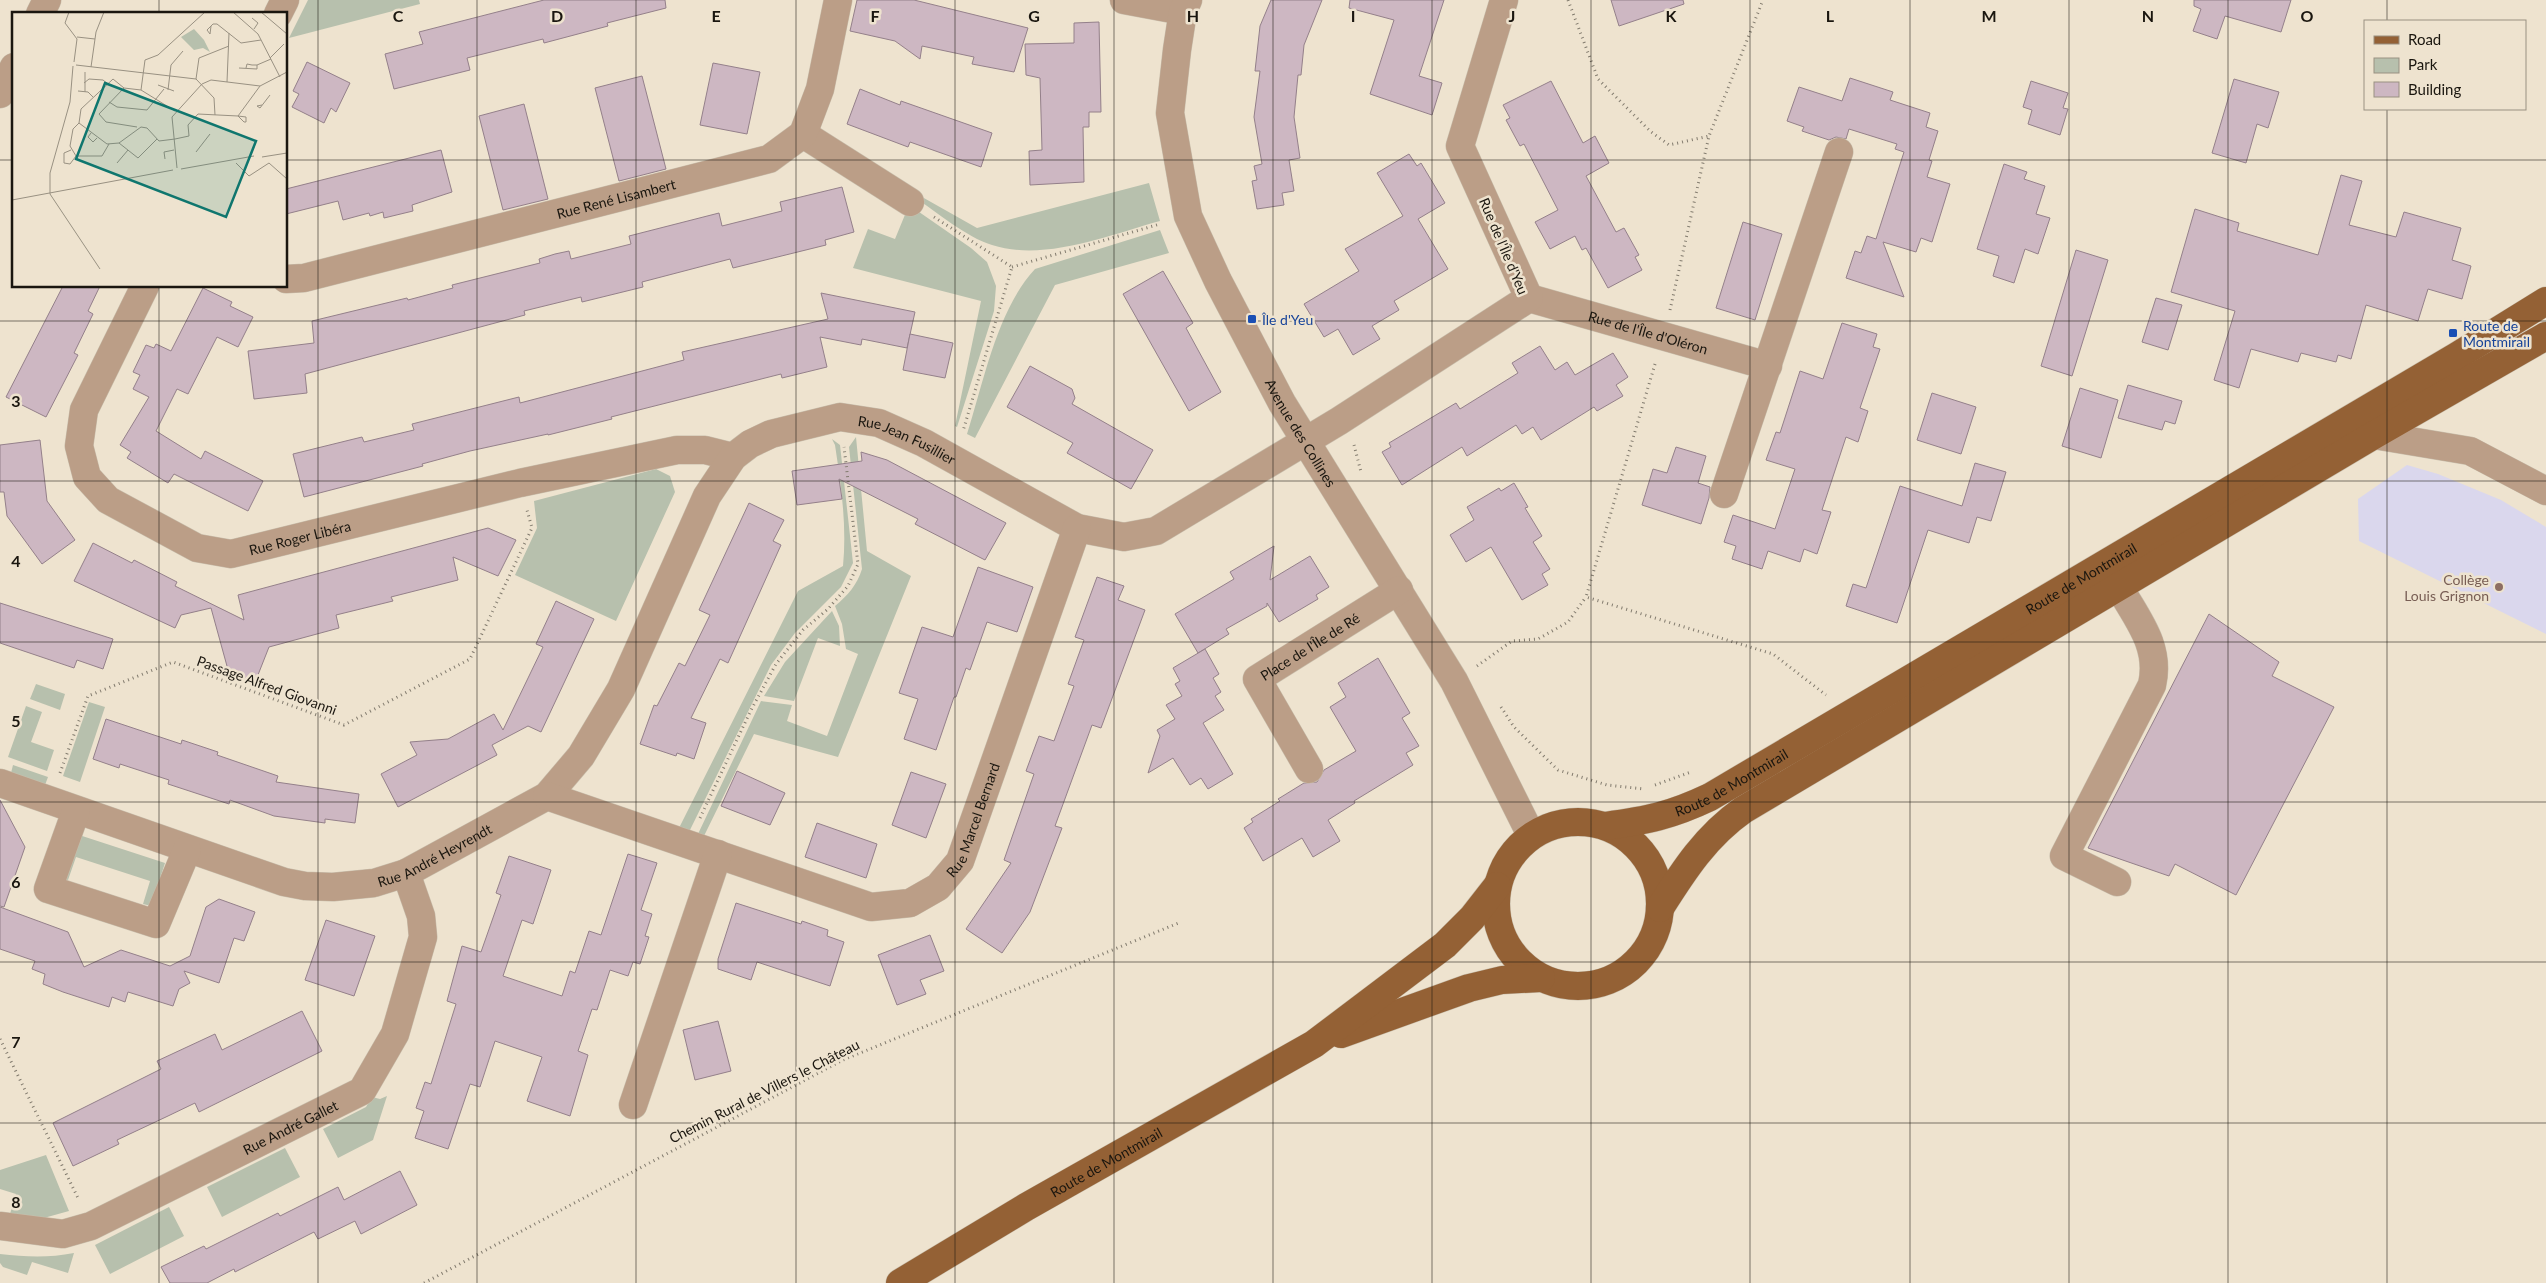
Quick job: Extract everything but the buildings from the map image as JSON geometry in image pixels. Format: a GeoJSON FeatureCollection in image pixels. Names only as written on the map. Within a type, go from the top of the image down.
{"type":"FeatureCollection","features":[{"type":"Feature","properties":{"kind":"main road","name":"Route de Montmirail"},"geometry":{"type":"LineString","coordinates":[[1605,826],[1652,820],[1681,811],[1710,797],[2546,302]]}},
{"type":"Feature","properties":{"kind":"main road","name":"Route de Montmirail"},"geometry":{"type":"LineString","coordinates":[[1660,908],[1703,845],[1724,823],[2374,435],[2546,336]]}},
{"type":"Feature","properties":{"kind":"main road"},"geometry":{"type":"LineString","coordinates":[[1580,821],[1605,826],[1628,838],[1646,856],[1657,881],[1660,908],[1654,934],[1640,958],[1620,975],[1594,985],[1567,986],[1541,978],[1519,962],[1503,940],[1495,914],[1497,886],[1504,866],[1515,849],[1531,835],[1554,824],[1580,821]]}},
{"type":"Feature","properties":{"kind":"main road","name":"Route de Montmirail"},"geometry":{"type":"LineString","coordinates":[[900,1283],[1035,1202],[1314,1044],[1445,945],[1472,918],[1497,886]]}},
{"type":"Feature","properties":{"kind":"main road","name":"Route de Montmirail"},"geometry":{"type":"LineString","coordinates":[[1314,1044],[1469,988],[1502,980],[1541,978]]}},
{"type":"Feature","properties":{"kind":"street"},"geometry":{"type":"LineString","coordinates":[[41,12],[47,0]]}},
{"type":"Feature","properties":{"kind":"street"},"geometry":{"type":"LineString","coordinates":[[279,12],[285,0]]}},
{"type":"Feature","properties":{"kind":"street"},"geometry":{"type":"LineString","coordinates":[[838,0],[820,89],[803,134],[910,202]]}},
{"type":"Feature","properties":{"kind":"street"},"geometry":{"type":"LineString","coordinates":[[1124,0],[1185,6]]}},
{"type":"Feature","properties":{"kind":"street","name":"Rue de l'Île d'Yeu"},"geometry":{"type":"LineString","coordinates":[[1304,442],[1529,298],[1460,146],[1504,0]]}},
{"type":"Feature","properties":{"kind":"street","name":"Avenue des Collines"},"geometry":{"type":"LineString","coordinates":[[1185,6],[1170,113],[1188,216],[1218,281],[1304,442],[1399,590],[1454,681],[1531,835]]}},
{"type":"Feature","properties":{"kind":"street"},"geometry":{"type":"LineString","coordinates":[[0,94],[12,71]]}},
{"type":"Feature","properties":{"kind":"street","name":"Rue René Lisambert"},"geometry":{"type":"LineString","coordinates":[[288,278],[314,276],[769,159],[803,134]]}},
{"type":"Feature","properties":{"kind":"street"},"geometry":{"type":"LineString","coordinates":[[1724,494],[1840,152]]}},
{"type":"Feature","properties":{"kind":"street","name":"Rue Roger Libéra"},"geometry":{"type":"LineString","coordinates":[[144,288],[84,410],[79,446],[87,477],[108,500],[197,548],[231,554],[520,483],[677,450],[705,450],[733,457]]}},
{"type":"Feature","properties":{"kind":"street","name":"Rue de l'Île d'Oléron"},"geometry":{"type":"LineString","coordinates":[[1529,298],[1768,366]]}},
{"type":"Feature","properties":{"kind":"street","name":"Rue Jean Fusillier"},"geometry":{"type":"LineString","coordinates":[[621,688],[707,496],[733,457],[750,444],[771,434],[840,417],[878,423],[924,443],[1077,528],[1124,537],[1156,531],[1304,442]]}},
{"type":"Feature","properties":{"kind":"street"},"geometry":{"type":"LineString","coordinates":[[2374,435],[2470,451],[2546,491]]}},
{"type":"Feature","properties":{"kind":"street","name":"Rue Marcel Bernard"},"geometry":{"type":"LineString","coordinates":[[547,796],[871,907],[910,903],[938,887],[960,861],[1077,528]]}},
{"type":"Feature","properties":{"kind":"street"},"geometry":{"type":"LineString","coordinates":[[2118,882],[2064,856],[2152,685],[2156,669],[2154,653],[2149,640],[2119,587]]}},
{"type":"Feature","properties":{"kind":"street","name":"Place de l'Île de Ré"},"geometry":{"type":"LineString","coordinates":[[1309,769],[1257,679],[1399,590]]}},
{"type":"Feature","properties":{"kind":"street","name":"Rue André Heyrendt"},"geometry":{"type":"LineString","coordinates":[[0,783],[49,802],[284,882],[305,886],[333,887],[374,883],[406,873],[547,796],[581,756],[621,688]]}},
{"type":"Feature","properties":{"kind":"street"},"geometry":{"type":"LineString","coordinates":[[76,811],[48,889],[156,924],[187,850]]}},
{"type":"Feature","properties":{"kind":"street"},"geometry":{"type":"LineString","coordinates":[[633,1105],[718,854]]}},
{"type":"Feature","properties":{"kind":"street","name":"Rue André Gallet"},"geometry":{"type":"LineString","coordinates":[[0,1226],[63,1234],[91,1226],[362,1091],[395,1034],[423,937],[421,916],[406,873]]}},
{"type":"Feature","properties":{"kind":"path"},"geometry":{"type":"LineString","coordinates":[[1568,0],[1598,79],[1650,131],[1670,145],[1709,136]]}},
{"type":"Feature","properties":{"kind":"path"},"geometry":{"type":"LineString","coordinates":[[1475,667],[1512,641],[1538,639],[1568,622],[1586,597],[1664,336],[1709,136],[1763,0]]}},
{"type":"Feature","properties":{"kind":"path"},"geometry":{"type":"LineString","coordinates":[[910,202],[1012,267],[1188,216]]}},
{"type":"Feature","properties":{"kind":"path"},"geometry":{"type":"LineString","coordinates":[[954,459],[1012,267]]}},
{"type":"Feature","properties":{"kind":"path"},"geometry":{"type":"LineString","coordinates":[[688,844],[751,710],[776,664],[803,630],[828,609],[848,586],[858,564],[840,417]]}},
{"type":"Feature","properties":{"kind":"path"},"geometry":{"type":"LineString","coordinates":[[1339,421],[1353,443],[1361,475]]}},
{"type":"Feature","properties":{"kind":"path","name":"Passage Alfred Giovanni"},"geometry":{"type":"LineString","coordinates":[[49,802],[88,696],[172,662],[344,725],[470,659],[532,528],[520,483]]}},
{"type":"Feature","properties":{"kind":"path"},"geometry":{"type":"LineString","coordinates":[[1586,597],[1773,654],[1827,696]]}},
{"type":"Feature","properties":{"kind":"path"},"geometry":{"type":"LineString","coordinates":[[1470,659],[1480,674]]}},
{"type":"Feature","properties":{"kind":"path"},"geometry":{"type":"LineString","coordinates":[[1818,700],[1835,690]]}},
{"type":"Feature","properties":{"kind":"path"},"geometry":{"type":"LineString","coordinates":[[1500,704],[1514,727],[1558,770],[1607,785],[1644,789],[1699,769]]}},
{"type":"Feature","properties":{"kind":"path","name":"Chemin Rural de Villers le Château"},"geometry":{"type":"LineString","coordinates":[[424,1283],[843,1060],[1181,922]]}},
{"type":"Feature","properties":{"kind":"path"},"geometry":{"type":"LineString","coordinates":[[0,1039],[91,1226]]}},
{"type":"Feature","properties":{"kind":"shaded area","name":"Collège Louis Grignon"},"geometry":{"type":"Polygon","coordinates":[[[2407,465],[2438,474],[2501,500],[2546,527],[2546,634],[2359,541],[2358,499],[2407,465]]]}},
{"type":"Feature","properties":{"kind":"green space"},"geometry":{"type":"Polygon","coordinates":[[[308,0],[419,0],[420,4],[289,38],[308,0]]]}},
{"type":"Feature","properties":{"kind":"green space"},"geometry":{"type":"Polygon","coordinates":[[[1149,183],[1160,221],[1076,245],[1055,249],[1012,249],[992,245],[962,230],[914,197],[915,193],[977,228],[1149,183]]]}},
{"type":"Feature","properties":{"kind":"green space"},"geometry":{"type":"Polygon","coordinates":[[[909,205],[971,248],[987,262],[996,286],[994,311],[957,427],[955,426],[981,301],[853,268],[868,229],[895,239],[909,205]]]}},
{"type":"Feature","properties":{"kind":"green space"},"geometry":{"type":"Polygon","coordinates":[[[1160,230],[1169,253],[1055,285],[975,438],[967,434],[1001,325],[1022,286],[1035,269],[1160,230]]]}},
{"type":"Feature","properties":{"kind":"green space"},"geometry":{"type":"Polygon","coordinates":[[[856,437],[867,551],[911,576],[838,757],[754,734],[704,836],[698,834],[761,701],[792,705],[787,721],[827,736],[858,654],[846,649],[842,624],[835,606],[852,589],[862,569],[849,447],[856,437]]]}},
{"type":"Feature","properties":{"kind":"green space"},"geometry":{"type":"Polygon","coordinates":[[[832,439],[840,445],[853,563],[841,587],[795,633],[771,665],[689,832],[679,828],[798,591],[843,566],[843,505],[835,445],[832,439]]]}},
{"type":"Feature","properties":{"kind":"green space"},"geometry":{"type":"Polygon","coordinates":[[[656,469],[670,476],[675,492],[616,621],[515,575],[537,528],[534,501],[656,469]]]}},
{"type":"Feature","properties":{"kind":"green space"},"geometry":{"type":"Polygon","coordinates":[[[832,611],[839,626],[840,646],[818,638],[794,701],[764,696],[785,662],[832,611]]]}},
{"type":"Feature","properties":{"kind":"green space"},"geometry":{"type":"Polygon","coordinates":[[[36,684],[65,694],[60,710],[30,699],[36,684]]]}},
{"type":"Feature","properties":{"kind":"green space"},"geometry":{"type":"Polygon","coordinates":[[[89,702],[105,707],[80,782],[63,776],[89,702]]]}},
{"type":"Feature","properties":{"kind":"green space"},"geometry":{"type":"Polygon","coordinates":[[[26,706],[42,712],[31,742],[54,750],[47,771],[8,757],[26,706]]]}},
{"type":"Feature","properties":{"kind":"green space"},"geometry":{"type":"Polygon","coordinates":[[[13,765],[48,777],[45,785],[11,773],[13,765]]]}},
{"type":"Feature","properties":{"kind":"green space"},"geometry":{"type":"Polygon","coordinates":[[[73,833],[165,863],[151,906],[143,904],[150,881],[76,857],[68,880],[58,877],[73,833]]]}},
{"type":"Feature","properties":{"kind":"green space"},"geometry":{"type":"Polygon","coordinates":[[[387,1096],[373,1140],[338,1158],[323,1129],[366,1107],[372,1097],[380,1099],[387,1096]]]}},
{"type":"Feature","properties":{"kind":"green space"},"geometry":{"type":"Polygon","coordinates":[[[285,1148],[300,1177],[222,1217],[207,1187],[285,1148]]]}},
{"type":"Feature","properties":{"kind":"green space"},"geometry":{"type":"Polygon","coordinates":[[[46,1155],[69,1211],[33,1221],[10,1214],[16,1194],[0,1189],[0,1170],[46,1155]]]}},
{"type":"Feature","properties":{"kind":"green space"},"geometry":{"type":"Polygon","coordinates":[[[169,1207],[184,1236],[110,1274],[95,1245],[169,1207]]]}},
{"type":"Feature","properties":{"kind":"green space"},"geometry":{"type":"Polygon","coordinates":[[[74,1253],[68,1273],[32,1262],[27,1275],[3,1267],[0,1263],[0,1254],[56,1256],[74,1253]]]}},
{"type":"Feature","properties":{"kind":"place","name":"Île d'Yeu"},"geometry":{"type":"Point","coordinates":[1252,319]}},
{"type":"Feature","properties":{"kind":"place","name":"Route de Montmirail"},"geometry":{"type":"Point","coordinates":[2453,333]}},
{"type":"Feature","properties":{"kind":"place","name":"Collège Louis Grignon"},"geometry":{"type":"Point","coordinates":[2499,587]}}]}
